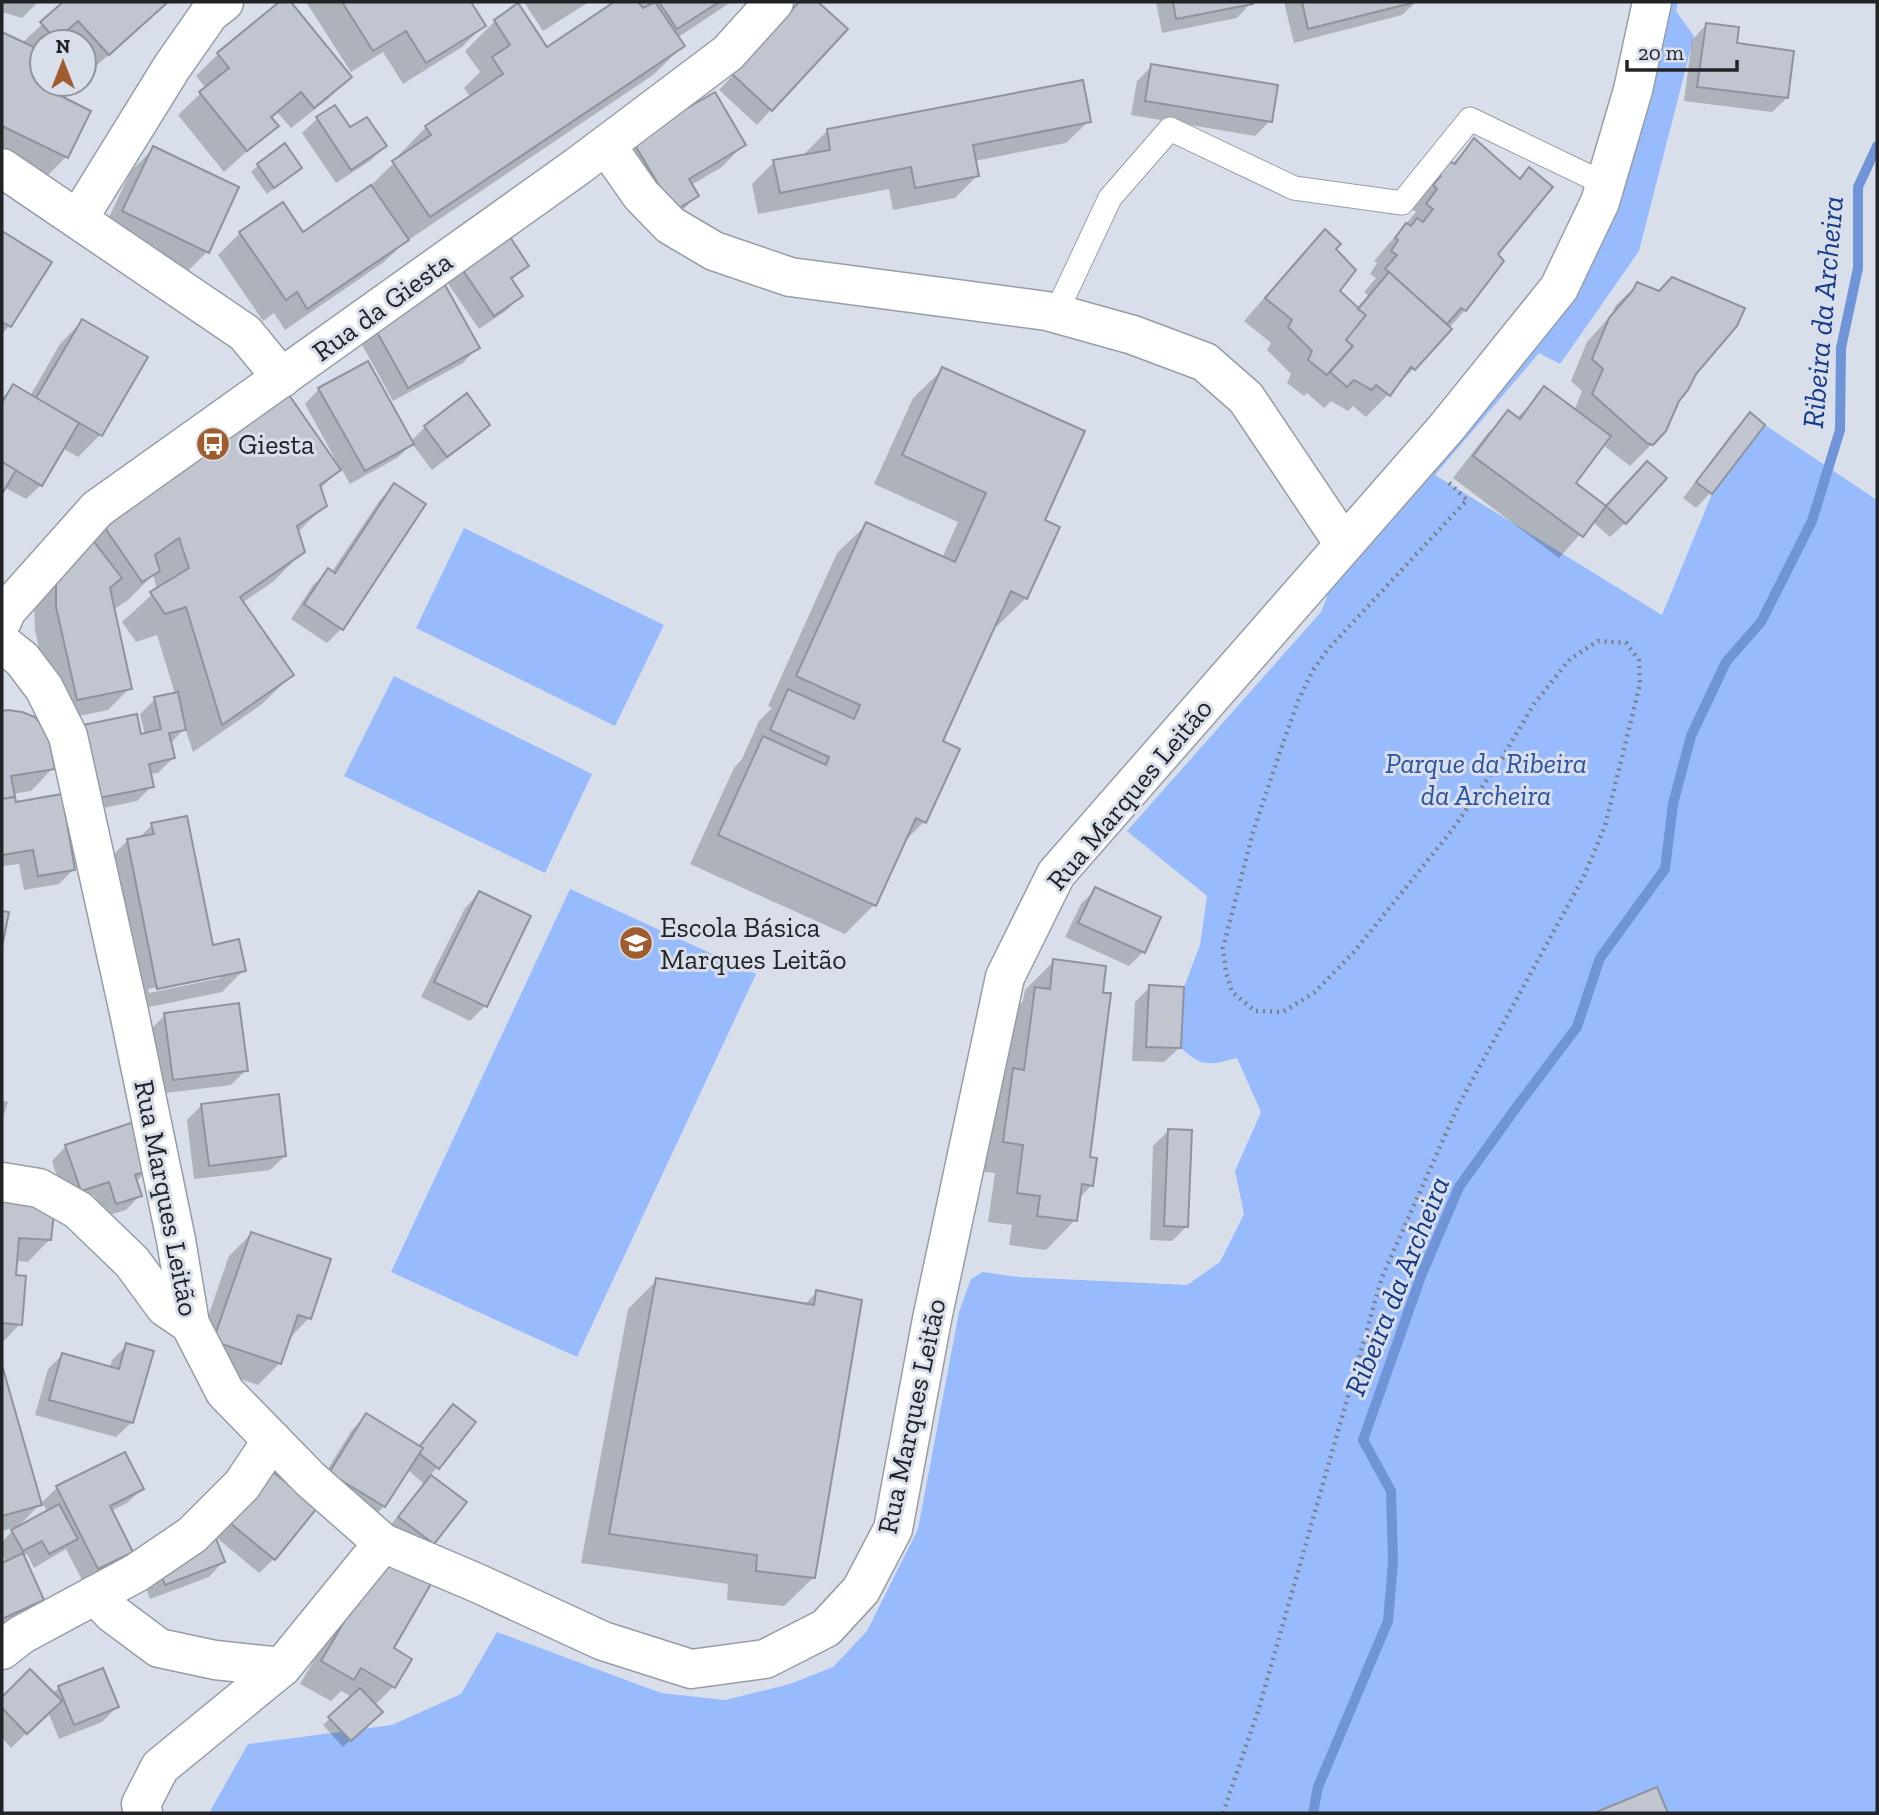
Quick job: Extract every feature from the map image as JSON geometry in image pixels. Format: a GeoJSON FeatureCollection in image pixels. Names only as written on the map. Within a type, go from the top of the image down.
{"type":"FeatureCollection","features":[{"type":"Feature","properties":{"kind":"street"},"geometry":{"type":"LineString","coordinates":[[78,219],[172,67],[209,15],[224,2]]}},
{"type":"Feature","properties":{"kind":"street","name":"Rua da Giesta"},"geometry":{"type":"LineString","coordinates":[[2,621],[7,610],[97,509],[606,145],[728,53],[774,2]]}},
{"type":"Feature","properties":{"kind":"street","name":"Rua Marques Leitão"},"geometry":{"type":"LineString","coordinates":[[2,643],[22,659],[44,688],[68,736],[134,1039],[190,1324],[225,1392],[310,1479],[383,1543],[603,1641],[691,1669],[765,1659],[826,1628],[861,1590],[893,1529],[932,1319],[1005,977],[1056,874],[1447,427],[1559,288],[1600,202],[1633,90],[1651,2]]}},
{"type":"Feature","properties":{"kind":"street"},"geometry":{"type":"LineString","coordinates":[[606,145],[641,195],[670,225],[714,251],[790,277],[1056,313],[1133,335],[1205,362],[1246,398],[1344,544]]}},
{"type":"Feature","properties":{"kind":"street"},"geometry":{"type":"LineString","coordinates":[[2,168],[244,333],[282,379]]}},
{"type":"Feature","properties":{"kind":"street"},"geometry":{"type":"LineString","coordinates":[[2,1182],[39,1188],[78,1210],[132,1262],[165,1307],[190,1324]]}},
{"type":"Feature","properties":{"kind":"street"},"geometry":{"type":"LineString","coordinates":[[2,1650],[21,1635],[136,1573],[192,1535],[242,1485],[272,1440]]}},
{"type":"Feature","properties":{"kind":"street"},"geometry":{"type":"LineString","coordinates":[[143,1813],[141,1804],[160,1767],[282,1667],[383,1543]]}},
{"type":"Feature","properties":{"kind":"street"},"geometry":{"type":"LineString","coordinates":[[95,1595],[112,1614],[159,1648],[215,1660],[282,1667]]}},
{"type":"Feature","properties":{"kind":"lane"},"geometry":{"type":"LineString","coordinates":[[1056,313],[1110,198],[1170,129],[1294,188],[1402,203],[1470,119],[1605,184]]}},
{"type":"Feature","properties":{"kind":"path"},"geometry":{"type":"LineString","coordinates":[[1223,1813],[1259,1709],[1382,1277],[1460,1104],[1583,878],[1605,826],[1640,684],[1639,660],[1626,643],[1598,641],[1570,659],[1534,704],[1502,758],[1452,830],[1354,951],[1315,992],[1283,1012],[1255,1011],[1232,992],[1223,948],[1232,906],[1253,832],[1298,701],[1313,670],[1328,649],[1467,500],[1441,476]]}},
{"type":"Feature","properties":{"kind":"green space","name":"Parque da Ribeira da Archeira"},"geometry":{"type":"Polygon","coordinates":[[[1644,2],[1678,2],[1676,11],[1694,36],[1639,251],[1560,364],[1539,353],[1435,475],[1662,615],[1712,494],[1765,425],[1877,500],[1877,1813],[209,1813],[248,1744],[392,1725],[461,1694],[497,1632],[661,1693],[725,1700],[790,1684],[833,1667],[867,1631],[918,1529],[959,1312],[971,1279],[983,1272],[1017,1277],[1187,1285],[1220,1262],[1244,1214],[1235,1171],[1261,1112],[1237,1058],[1201,1062],[1181,1048],[1184,987],[1200,945],[1207,896],[1127,831],[1321,612],[1327,597],[1317,575],[1569,295],[1644,2]]]}},
{"type":"Feature","properties":{"kind":"green space"},"geometry":{"type":"Polygon","coordinates":[[[464,528],[664,625],[615,726],[416,628],[464,528]]]}},
{"type":"Feature","properties":{"kind":"green space"},"geometry":{"type":"Polygon","coordinates":[[[394,676],[592,774],[545,873],[344,776],[394,676]]]}},
{"type":"Feature","properties":{"kind":"green space"},"geometry":{"type":"Polygon","coordinates":[[[570,889],[756,974],[577,1357],[391,1272],[570,889]]]}},
{"type":"Feature","properties":{"kind":"building"},"geometry":{"type":"Polygon","coordinates":[[[63,2],[168,2],[109,55],[98,43],[98,28],[84,28],[78,21],[70,28],[45,28],[40,22],[63,2]]]}},
{"type":"Feature","properties":{"kind":"building"},"geometry":{"type":"Polygon","coordinates":[[[279,2],[291,2],[352,77],[314,108],[301,92],[271,117],[279,126],[247,151],[199,92],[229,68],[217,53],[279,2]]]}},
{"type":"Feature","properties":{"kind":"building"},"geometry":{"type":"Polygon","coordinates":[[[342,2],[471,2],[486,26],[426,63],[406,31],[373,51],[342,2]]]}},
{"type":"Feature","properties":{"kind":"building"},"geometry":{"type":"Polygon","coordinates":[[[614,2],[638,2],[643,8],[655,2],[685,46],[430,217],[392,161],[431,135],[425,126],[503,74],[492,57],[510,45],[494,20],[518,3],[547,47],[614,2]]]}},
{"type":"Feature","properties":{"kind":"building"},"geometry":{"type":"Polygon","coordinates":[[[659,2],[719,2],[677,29],[659,2]]]}},
{"type":"Feature","properties":{"kind":"building"},"geometry":{"type":"Polygon","coordinates":[[[799,2],[818,2],[848,29],[772,111],[732,74],[799,2]]]}},
{"type":"Feature","properties":{"kind":"building"},"geometry":{"type":"Polygon","coordinates":[[[1173,2],[1253,2],[1253,4],[1176,19],[1173,2]]]}},
{"type":"Feature","properties":{"kind":"building"},"geometry":{"type":"Polygon","coordinates":[[[1302,2],[1416,2],[1308,29],[1302,2]]]}},
{"type":"Feature","properties":{"kind":"building"},"geometry":{"type":"Polygon","coordinates":[[[1706,23],[1739,27],[1737,43],[1794,51],[1788,98],[1697,87],[1706,23]]]}},
{"type":"Feature","properties":{"kind":"building"},"geometry":{"type":"Polygon","coordinates":[[[2,32],[28,44],[28,98],[65,98],[91,111],[68,158],[2,126],[2,32]]]}},
{"type":"Feature","properties":{"kind":"building"},"geometry":{"type":"Polygon","coordinates":[[[1151,64],[1278,85],[1272,122],[1145,101],[1151,64]]]}},
{"type":"Feature","properties":{"kind":"building"},"geometry":{"type":"Polygon","coordinates":[[[1083,80],[1091,122],[973,145],[979,176],[915,188],[911,167],[780,193],[773,160],[830,150],[827,129],[1083,80]]]}},
{"type":"Feature","properties":{"kind":"building"},"geometry":{"type":"Polygon","coordinates":[[[715,92],[746,145],[689,179],[699,196],[674,211],[632,140],[715,92]]]}},
{"type":"Feature","properties":{"kind":"building"},"geometry":{"type":"Polygon","coordinates":[[[335,105],[350,127],[367,117],[387,146],[351,170],[316,117],[335,105]]]}},
{"type":"Feature","properties":{"kind":"building"},"geometry":{"type":"Polygon","coordinates":[[[1474,138],[1520,179],[1529,167],[1553,187],[1498,254],[1504,261],[1466,311],[1461,308],[1447,324],[1385,269],[1397,255],[1391,251],[1398,240],[1395,238],[1406,223],[1411,226],[1417,218],[1423,222],[1433,209],[1426,204],[1437,189],[1433,185],[1441,176],[1438,172],[1447,160],[1455,164],[1474,138]]]}},
{"type":"Feature","properties":{"kind":"building"},"geometry":{"type":"Polygon","coordinates":[[[285,143],[302,168],[274,188],[257,164],[285,143]]]}},
{"type":"Feature","properties":{"kind":"building"},"geometry":{"type":"Polygon","coordinates":[[[153,146],[239,187],[209,253],[122,211],[153,146]]]}},
{"type":"Feature","properties":{"kind":"building"},"geometry":{"type":"Polygon","coordinates":[[[371,185],[409,240],[307,309],[297,292],[286,300],[239,232],[283,202],[303,232],[371,185]]]}},
{"type":"Feature","properties":{"kind":"building"},"geometry":{"type":"Polygon","coordinates":[[[1325,229],[1341,244],[1336,249],[1356,270],[1340,291],[1366,315],[1346,340],[1353,346],[1327,375],[1308,360],[1312,351],[1288,327],[1292,320],[1265,298],[1325,229]]]}},
{"type":"Feature","properties":{"kind":"building"},"geometry":{"type":"Polygon","coordinates":[[[2,231],[52,262],[11,327],[2,322],[2,231]]]}},
{"type":"Feature","properties":{"kind":"building"},"geometry":{"type":"Polygon","coordinates":[[[508,234],[529,266],[511,278],[523,296],[494,316],[460,266],[508,234]]]}},
{"type":"Feature","properties":{"kind":"building"},"geometry":{"type":"Polygon","coordinates":[[[1389,272],[1452,329],[1415,370],[1411,367],[1390,396],[1376,385],[1372,390],[1354,380],[1347,387],[1330,372],[1353,346],[1346,340],[1366,315],[1358,309],[1389,272]]]}},
{"type":"Feature","properties":{"kind":"building"},"geometry":{"type":"Polygon","coordinates":[[[1672,277],[1745,308],[1737,326],[1696,374],[1679,401],[1666,431],[1653,445],[1647,443],[1592,394],[1603,369],[1592,359],[1609,318],[1637,282],[1659,291],[1672,277]]]}},
{"type":"Feature","properties":{"kind":"building"},"geometry":{"type":"Polygon","coordinates":[[[445,285],[480,348],[408,388],[373,325],[445,285]]]}},
{"type":"Feature","properties":{"kind":"building"},"geometry":{"type":"Polygon","coordinates":[[[82,319],[148,357],[102,436],[36,398],[82,319]]]}},
{"type":"Feature","properties":{"kind":"building"},"geometry":{"type":"Polygon","coordinates":[[[368,361],[414,444],[365,471],[318,388],[368,361]]]}},
{"type":"Feature","properties":{"kind":"building"},"geometry":{"type":"Polygon","coordinates":[[[942,367],[1085,431],[1045,520],[1060,527],[1027,599],[1011,591],[943,741],[960,749],[926,823],[916,818],[876,906],[718,835],[763,736],[826,765],[829,757],[770,730],[788,689],[854,719],[860,705],[796,676],[866,522],[955,562],[986,493],[902,455],[942,367]]]}},
{"type":"Feature","properties":{"kind":"building"},"geometry":{"type":"Polygon","coordinates":[[[13,384],[79,423],[42,486],[2,462],[2,403],[13,384]]]}},
{"type":"Feature","properties":{"kind":"building"},"geometry":{"type":"Polygon","coordinates":[[[1544,386],[1611,436],[1576,483],[1606,506],[1583,537],[1473,456],[1508,410],[1520,419],[1544,386]]]}},
{"type":"Feature","properties":{"kind":"building"},"geometry":{"type":"Polygon","coordinates":[[[467,393],[490,425],[447,457],[424,426],[467,393]]]}},
{"type":"Feature","properties":{"kind":"building"},"geometry":{"type":"Polygon","coordinates":[[[289,395],[341,470],[320,485],[327,506],[297,526],[305,552],[240,597],[294,675],[222,725],[186,607],[165,614],[150,592],[189,568],[179,538],[155,555],[160,571],[142,582],[107,531],[104,520],[289,395]]]}},
{"type":"Feature","properties":{"kind":"building"},"geometry":{"type":"Polygon","coordinates":[[[1750,412],[1765,425],[1712,494],[1696,482],[1750,412]]]}},
{"type":"Feature","properties":{"kind":"building"},"geometry":{"type":"Polygon","coordinates":[[[1647,461],[1667,478],[1626,524],[1606,506],[1647,461]]]}},
{"type":"Feature","properties":{"kind":"building"},"geometry":{"type":"Polygon","coordinates":[[[2,462],[16,470],[2,494],[2,462]]]}},
{"type":"Feature","properties":{"kind":"building"},"geometry":{"type":"Polygon","coordinates":[[[394,483],[426,504],[343,630],[304,604],[328,568],[335,573],[394,483]]]}},
{"type":"Feature","properties":{"kind":"building"},"geometry":{"type":"Polygon","coordinates":[[[91,538],[122,578],[110,588],[132,689],[77,700],[56,607],[56,583],[91,538]]]}},
{"type":"Feature","properties":{"kind":"building"},"geometry":{"type":"Polygon","coordinates":[[[178,692],[186,730],[169,733],[175,758],[149,764],[154,787],[99,798],[83,725],[137,714],[141,734],[161,729],[154,697],[178,692]]]}},
{"type":"Feature","properties":{"kind":"building"},"geometry":{"type":"Polygon","coordinates":[[[2,711],[35,717],[48,734],[55,769],[11,776],[15,797],[2,799],[2,711]]]}},
{"type":"Feature","properties":{"kind":"building"},"geometry":{"type":"Polygon","coordinates":[[[62,794],[75,870],[38,876],[33,850],[2,855],[2,799],[15,797],[16,802],[62,794]]]}},
{"type":"Feature","properties":{"kind":"building"},"geometry":{"type":"Polygon","coordinates":[[[187,816],[213,945],[239,939],[246,971],[157,989],[127,839],[154,834],[151,823],[187,816]]]}},
{"type":"Feature","properties":{"kind":"building"},"geometry":{"type":"Polygon","coordinates":[[[1095,887],[1161,917],[1145,953],[1078,923],[1095,887]]]}},
{"type":"Feature","properties":{"kind":"building"},"geometry":{"type":"Polygon","coordinates":[[[479,891],[531,916],[487,1007],[434,982],[479,891]]]}},
{"type":"Feature","properties":{"kind":"building"},"geometry":{"type":"Polygon","coordinates":[[[2,911],[9,912],[2,947],[2,911]]]}},
{"type":"Feature","properties":{"kind":"building"},"geometry":{"type":"Polygon","coordinates":[[[1053,959],[1106,966],[1103,993],[1111,993],[1090,1157],[1097,1158],[1093,1186],[1082,1184],[1077,1221],[1037,1216],[1040,1196],[1017,1193],[1023,1145],[1003,1142],[1013,1068],[1024,1070],[1035,987],[1050,989],[1053,959]]]}},
{"type":"Feature","properties":{"kind":"building"},"geometry":{"type":"Polygon","coordinates":[[[1149,985],[1184,987],[1181,1048],[1146,1047],[1149,985]]]}},
{"type":"Feature","properties":{"kind":"building"},"geometry":{"type":"Polygon","coordinates":[[[239,1003],[248,1071],[173,1080],[164,1013],[239,1003]]]}},
{"type":"Feature","properties":{"kind":"building"},"geometry":{"type":"Polygon","coordinates":[[[279,1094],[286,1156],[209,1166],[201,1104],[279,1094]]]}},
{"type":"Feature","properties":{"kind":"building"},"geometry":{"type":"Polygon","coordinates":[[[134,1122],[150,1170],[135,1175],[142,1196],[116,1204],[109,1182],[81,1191],[65,1145],[134,1122]]]}},
{"type":"Feature","properties":{"kind":"building"},"geometry":{"type":"Polygon","coordinates":[[[1168,1129],[1192,1130],[1188,1227],[1164,1226],[1168,1129]]]}},
{"type":"Feature","properties":{"kind":"building"},"geometry":{"type":"Polygon","coordinates":[[[2,1200],[55,1204],[51,1240],[19,1238],[16,1275],[26,1276],[22,1325],[2,1323],[2,1200]]]}},
{"type":"Feature","properties":{"kind":"building"},"geometry":{"type":"Polygon","coordinates":[[[251,1232],[331,1259],[311,1319],[298,1315],[281,1364],[213,1341],[251,1232]]]}},
{"type":"Feature","properties":{"kind":"building"},"geometry":{"type":"Polygon","coordinates":[[[656,1278],[814,1305],[816,1290],[862,1300],[815,1578],[756,1571],[757,1555],[609,1534],[656,1278]]]}},
{"type":"Feature","properties":{"kind":"building"},"geometry":{"type":"Polygon","coordinates":[[[126,1343],[154,1351],[133,1423],[49,1400],[62,1353],[119,1369],[126,1343]]]}},
{"type":"Feature","properties":{"kind":"building"},"geometry":{"type":"Polygon","coordinates":[[[2,1365],[42,1505],[2,1516],[2,1365]]]}},
{"type":"Feature","properties":{"kind":"building"},"geometry":{"type":"Polygon","coordinates":[[[453,1404],[476,1422],[439,1469],[416,1451],[453,1404]]]}},
{"type":"Feature","properties":{"kind":"building"},"geometry":{"type":"Polygon","coordinates":[[[366,1413],[423,1448],[385,1507],[329,1473],[366,1413]]]}},
{"type":"Feature","properties":{"kind":"building"},"geometry":{"type":"Polygon","coordinates":[[[125,1452],[144,1489],[110,1506],[133,1552],[98,1569],[56,1486],[125,1452]]]}},
{"type":"Feature","properties":{"kind":"building"},"geometry":{"type":"Polygon","coordinates":[[[273,1472],[317,1508],[275,1560],[230,1523],[273,1472]]]}},
{"type":"Feature","properties":{"kind":"building"},"geometry":{"type":"Polygon","coordinates":[[[431,1475],[467,1502],[434,1544],[398,1517],[431,1475]]]}},
{"type":"Feature","properties":{"kind":"building"},"geometry":{"type":"Polygon","coordinates":[[[59,1504],[78,1539],[49,1554],[42,1541],[23,1551],[11,1530],[59,1504]]]}},
{"type":"Feature","properties":{"kind":"building"},"geometry":{"type":"Polygon","coordinates":[[[214,1533],[225,1562],[165,1585],[154,1556],[214,1533]]]}},
{"type":"Feature","properties":{"kind":"building"},"geometry":{"type":"Polygon","coordinates":[[[23,1553],[44,1600],[2,1619],[2,1563],[23,1553]]]}},
{"type":"Feature","properties":{"kind":"building"},"geometry":{"type":"Polygon","coordinates":[[[384,1554],[432,1582],[394,1648],[412,1659],[395,1688],[361,1668],[354,1680],[321,1661],[384,1554]]]}},
{"type":"Feature","properties":{"kind":"building"},"geometry":{"type":"Polygon","coordinates":[[[103,1668],[119,1707],[74,1725],[58,1686],[103,1668]]]}},
{"type":"Feature","properties":{"kind":"building"},"geometry":{"type":"Polygon","coordinates":[[[30,1669],[62,1701],[27,1734],[2,1708],[2,1697],[30,1669]]]}},
{"type":"Feature","properties":{"kind":"building"},"geometry":{"type":"Polygon","coordinates":[[[360,1688],[383,1712],[351,1741],[328,1717],[360,1688]]]}},
{"type":"Feature","properties":{"kind":"building"},"geometry":{"type":"Polygon","coordinates":[[[1657,1787],[1668,1813],[1594,1813],[1657,1787]]]}},
{"type":"Feature","properties":{"kind":"waterway","name":"Ribeira da Archeira"},"geometry":{"type":"LineString","coordinates":[[1313,1813],[1318,1787],[1388,1621],[1393,1562],[1391,1491],[1363,1440],[1421,1276],[1459,1187],[1577,1027],[1600,958],[1665,869],[1673,804],[1691,736],[1726,662],[1761,622],[1812,521],[1840,430],[1841,348],[1858,268],[1858,187],[1877,146]]}},
{"type":"Feature","properties":{"kind":"place","name":"Giesta"},"geometry":{"type":"Point","coordinates":[213,444]}},
{"type":"Feature","properties":{"kind":"place","name":"Escola Básica Marques Leitão"},"geometry":{"type":"Point","coordinates":[636,943]}}]}
